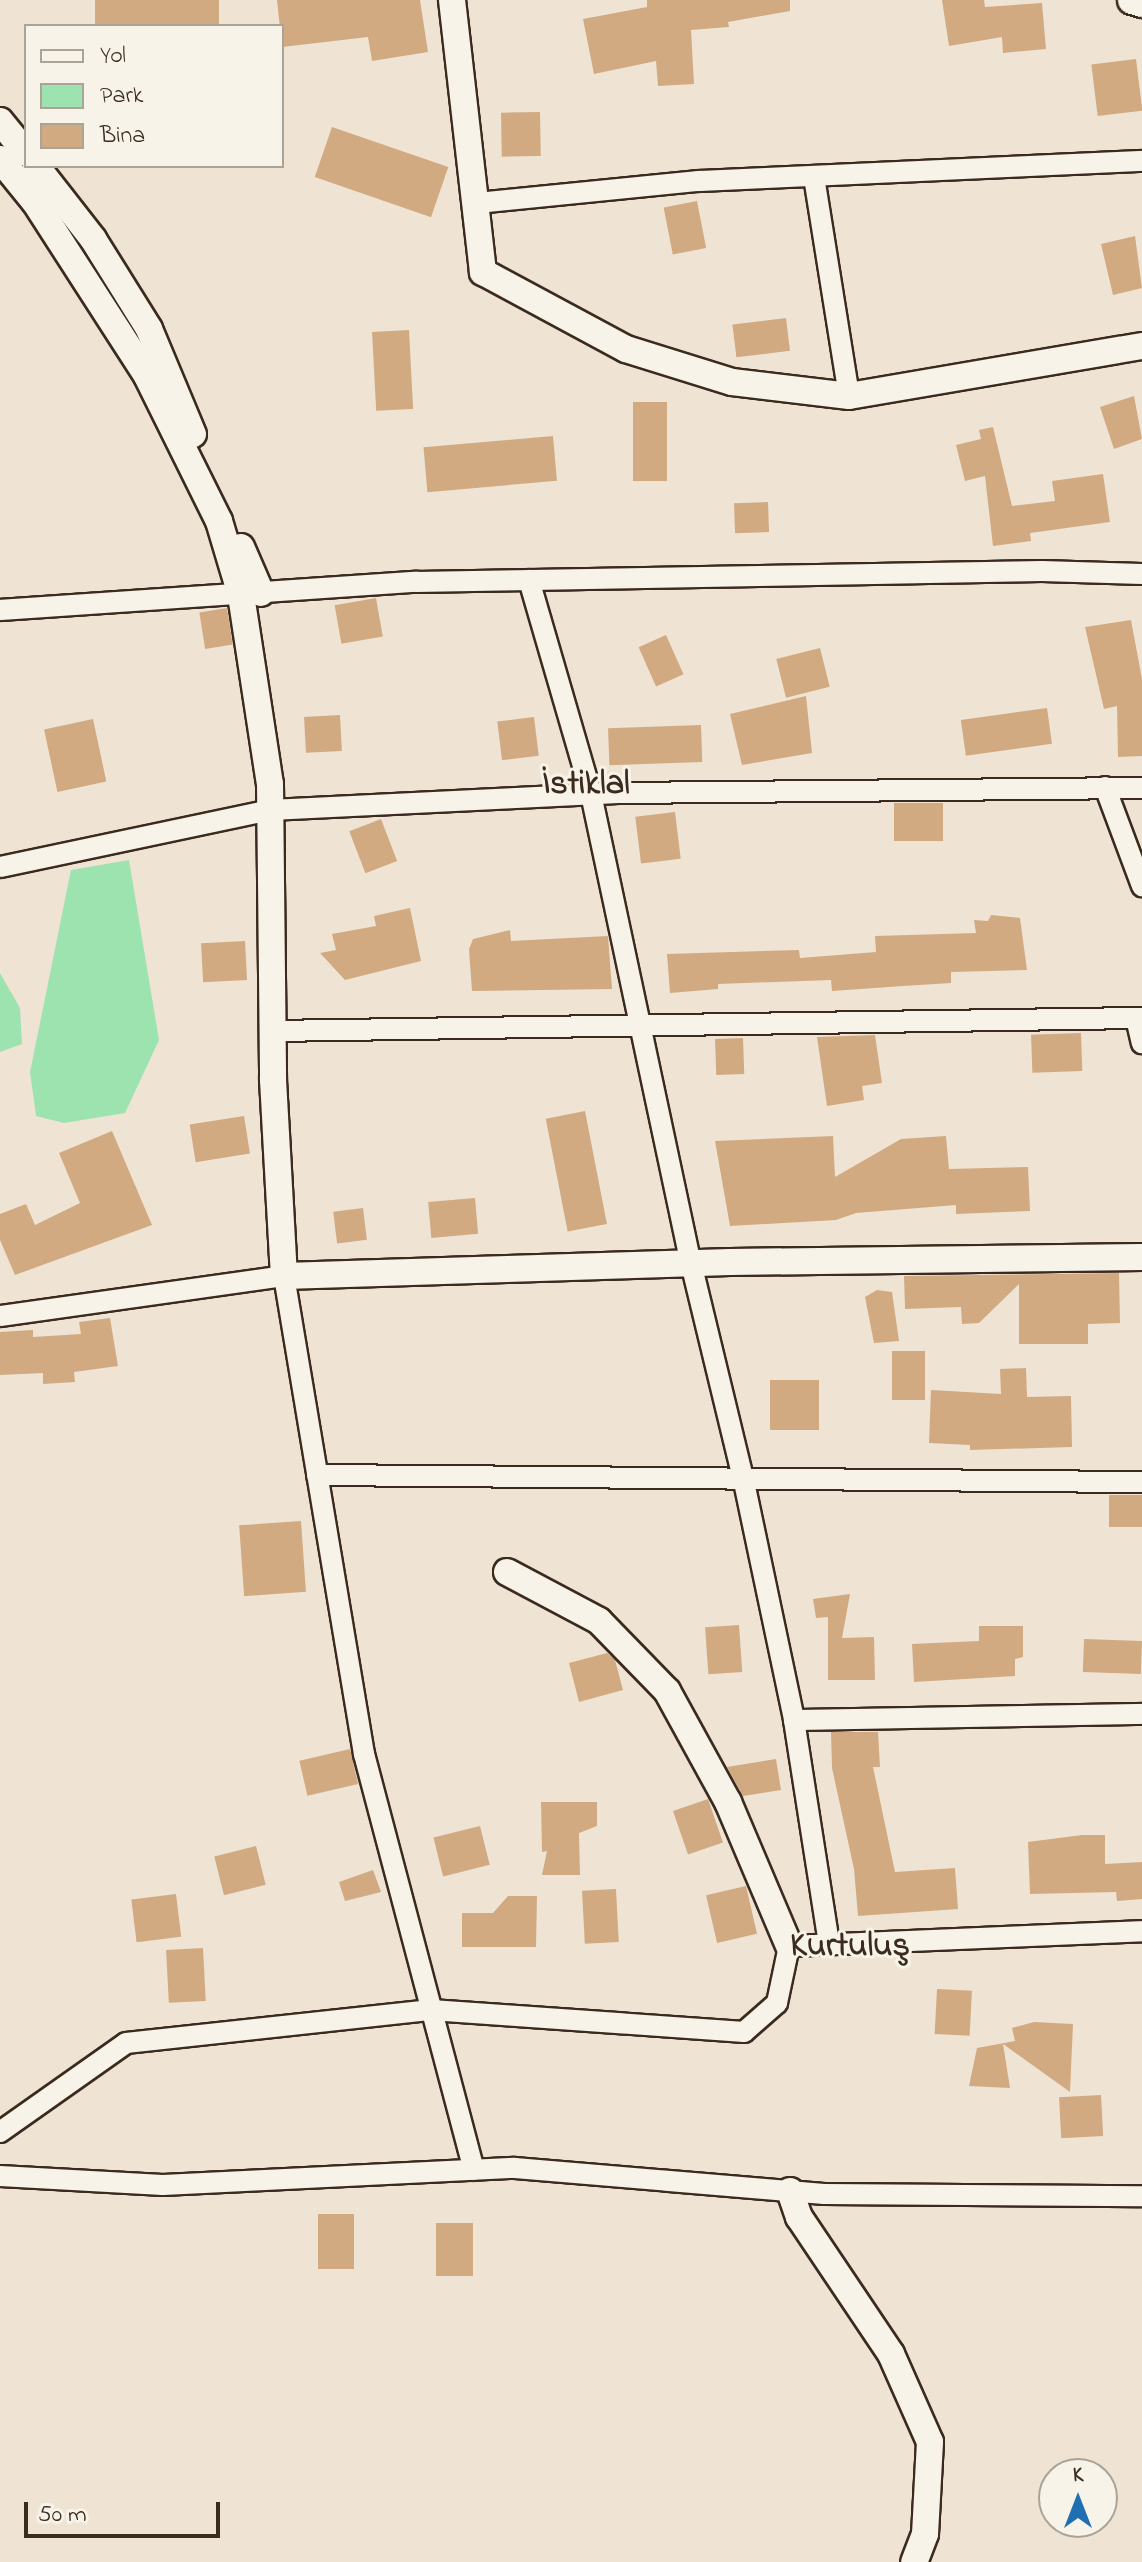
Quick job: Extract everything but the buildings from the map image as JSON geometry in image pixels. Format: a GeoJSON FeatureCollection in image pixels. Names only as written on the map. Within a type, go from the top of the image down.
{"type":"FeatureCollection","features":[{"type":"Feature","properties":{"kind":"main road"},"geometry":{"type":"LineString","coordinates":[[1132,0],[1142,3]]}},
{"type":"Feature","properties":{"kind":"street"},"geometry":{"type":"LineString","coordinates":[[452,0],[483,272],[626,349],[732,382],[849,396],[1142,346]]}},
{"type":"Feature","properties":{"kind":"street"},"geometry":{"type":"LineString","coordinates":[[0,121],[24,151]]}},
{"type":"Feature","properties":{"kind":"street"},"geometry":{"type":"LineString","coordinates":[[0,159],[35,202],[147,376],[219,521],[251,594]]}},
{"type":"Feature","properties":{"kind":"street"},"geometry":{"type":"LineString","coordinates":[[477,203],[699,181],[1142,161]]}},
{"type":"Feature","properties":{"kind":"street"},"geometry":{"type":"LineString","coordinates":[[38,168],[93,239],[149,329],[251,594],[270,810],[272,1031],[284,1276],[364,1754],[474,2170]]}},
{"type":"Feature","properties":{"kind":"street"},"geometry":{"type":"LineString","coordinates":[[814,177],[849,396]]}},
{"type":"Feature","properties":{"kind":"street"},"geometry":{"type":"LineString","coordinates":[[0,610],[529,580],[1042,571],[1142,574]]}},
{"type":"Feature","properties":{"kind":"street"},"geometry":{"type":"LineString","coordinates":[[529,580],[591,794],[691,1263],[744,1482],[794,1720],[829,1944]]}},
{"type":"Feature","properties":{"kind":"street"},"geometry":{"type":"LineString","coordinates":[[1105,787],[1142,886]]}},
{"type":"Feature","properties":{"kind":"street"},"geometry":{"type":"LineString","coordinates":[[0,867],[270,810],[591,794],[1142,788]]}},
{"type":"Feature","properties":{"kind":"street"},"geometry":{"type":"LineString","coordinates":[[272,1031],[1139,1018],[1142,1043]]}},
{"type":"Feature","properties":{"kind":"street"},"geometry":{"type":"LineString","coordinates":[[0,1316],[284,1276],[691,1263],[1142,1257]]}},
{"type":"Feature","properties":{"kind":"street"},"geometry":{"type":"LineString","coordinates":[[317,1475],[744,1482],[1142,1482]]}},
{"type":"Feature","properties":{"kind":"street"},"geometry":{"type":"LineString","coordinates":[[0,2132],[126,2043],[431,2010],[744,2032],[777,2003],[789,1946],[728,1802],[667,1691],[599,1621],[507,1572]]}},
{"type":"Feature","properties":{"kind":"street"},"geometry":{"type":"LineString","coordinates":[[794,1720],[1142,1714]]}},
{"type":"Feature","properties":{"kind":"street"},"geometry":{"type":"LineString","coordinates":[[789,1946],[1142,1931]]}},
{"type":"Feature","properties":{"kind":"street"},"geometry":{"type":"LineString","coordinates":[[0,2176],[163,2185],[515,2168],[790,2191],[1142,2196]]}},
{"type":"Feature","properties":{"kind":"street"},"geometry":{"type":"LineString","coordinates":[[790,2191],[799,2217],[891,2354],[930,2442],[925,2534],[914,2562]]}},
{"type":"Feature","properties":{"kind":"green space"},"geometry":{"type":"Polygon","coordinates":[[[129,860],[159,1040],[125,1113],[64,1123],[36,1116],[30,1072],[71,870],[129,860]]]}},
{"type":"Feature","properties":{"kind":"green space"},"geometry":{"type":"Polygon","coordinates":[[[0,973],[20,1008],[22,1044],[0,1052],[0,973]]]}},
{"type":"Feature","properties":{"kind":"district","name":"İstiklal"},"geometry":{"type":"Point","coordinates":[586,786]}},
{"type":"Feature","properties":{"kind":"district","name":"Kurtuluş"},"geometry":{"type":"Point","coordinates":[850,1948]}}]}
